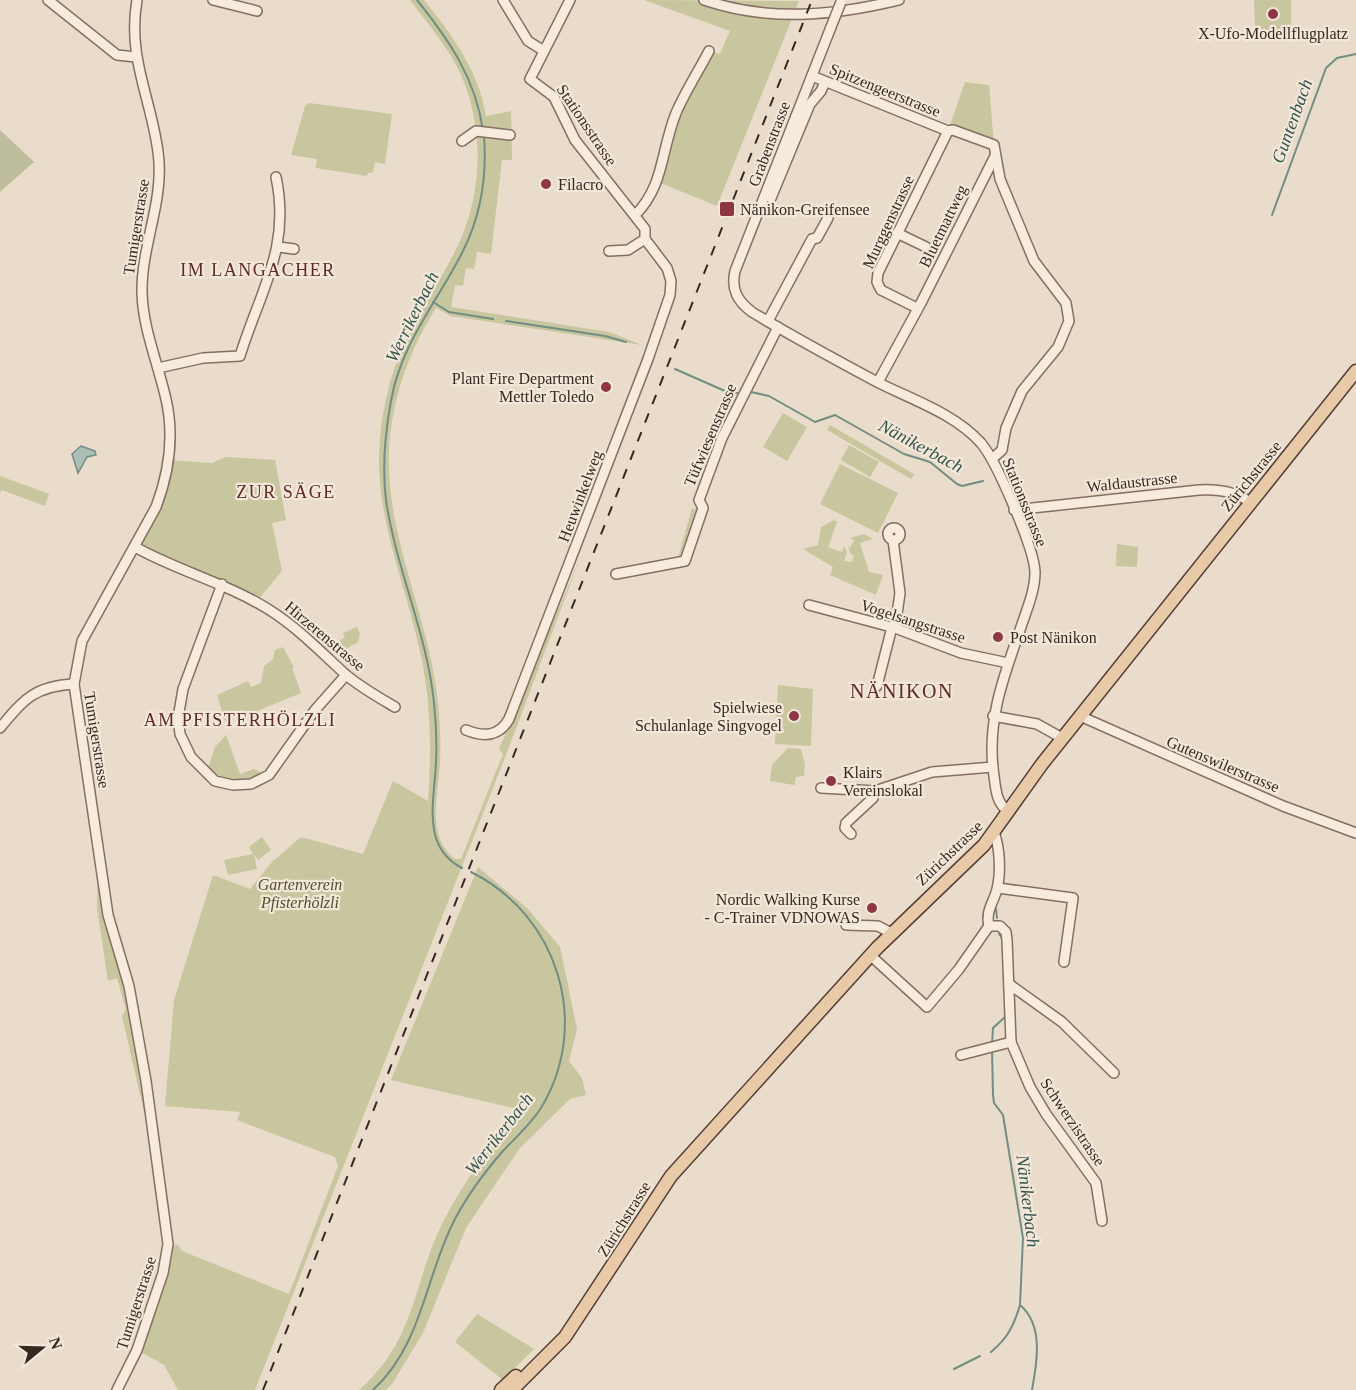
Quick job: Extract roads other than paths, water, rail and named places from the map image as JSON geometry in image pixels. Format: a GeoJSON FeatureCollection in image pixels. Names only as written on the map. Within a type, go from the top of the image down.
{"type":"FeatureCollection","features":[{"type":"Feature","properties":{"kind":"main road","name":"Zürichstrasse"},"geometry":{"type":"LineString","coordinates":[[512,1390],[565,1337],[593,1298],[671,1176],[870,955],[994,832],[1062,738],[1356,371]]}},
{"type":"Feature","properties":{"kind":"main road","name":"Zürichstrasse"},"geometry":{"type":"LineString","coordinates":[[501,1390],[576,1320]]}},
{"type":"Feature","properties":{"kind":"street"},"geometry":{"type":"LineString","coordinates":[[48,0],[117,56],[136,57]]}},
{"type":"Feature","properties":{"kind":"street","name":"Tumigerstrasse"},"geometry":{"type":"LineString","coordinates":[[117,1390],[137,1350],[163,1273],[168,1244],[146,1081],[129,986],[108,915],[74,684],[82,641],[156,507],[170,460],[169,410],[147,328],[142,291],[144,264],[158,190],[158,154],[136,57],[137,0]]}},
{"type":"Feature","properties":{"kind":"street"},"geometry":{"type":"LineString","coordinates":[[213,0],[256,11]]}},
{"type":"Feature","properties":{"kind":"street"},"geometry":{"type":"LineString","coordinates":[[503,0],[528,41],[544,51],[570,0]]}},
{"type":"Feature","properties":{"kind":"street"},"geometry":{"type":"LineString","coordinates":[[704,0],[763,14],[813,15],[835,14],[899,0]]}},
{"type":"Feature","properties":{"kind":"street","name":"Grabenstrasse"},"geometry":{"type":"LineString","coordinates":[[738,299],[733,280],[738,262],[841,1]]}},
{"type":"Feature","properties":{"kind":"street","name":"Stationsstrasse"},"geometry":{"type":"LineString","coordinates":[[544,51],[530,79],[554,97],[575,140],[635,215],[645,230],[645,239]]}},
{"type":"Feature","properties":{"kind":"street"},"geometry":{"type":"LineString","coordinates":[[635,215],[646,204],[657,186],[676,113],[709,51]]}},
{"type":"Feature","properties":{"kind":"street","name":"Spitzengeerstrasse"},"geometry":{"type":"LineString","coordinates":[[812,76],[948,131],[953,130],[994,145],[994,156]]}},
{"type":"Feature","properties":{"kind":"street"},"geometry":{"type":"LineString","coordinates":[[738,262],[743,261],[749,252],[810,104],[825,82]]}},
{"type":"Feature","properties":{"kind":"street"},"geometry":{"type":"LineString","coordinates":[[462,141],[476,131],[510,135]]}},
{"type":"Feature","properties":{"kind":"street","name":"Murggenstrasse"},"geometry":{"type":"LineString","coordinates":[[917,308],[881,290],[877,282],[878,273],[948,131]]}},
{"type":"Feature","properties":{"kind":"street"},"geometry":{"type":"LineString","coordinates":[[992,459],[1002,450],[1006,428],[1022,391],[1061,342],[1069,312],[1066,303],[1034,261],[1003,187],[994,156]]}},
{"type":"Feature","properties":{"kind":"street","name":"Bluetmattweg"},"geometry":{"type":"LineString","coordinates":[[878,382],[994,156]]}},
{"type":"Feature","properties":{"kind":"street"},"geometry":{"type":"LineString","coordinates":[[158,368],[203,358],[240,356],[279,247],[281,204],[276,177]]}},
{"type":"Feature","properties":{"kind":"street"},"geometry":{"type":"LineString","coordinates":[[768,321],[812,239],[817,238],[828,218]]}},
{"type":"Feature","properties":{"kind":"street"},"geometry":{"type":"LineString","coordinates":[[897,233],[926,247]]}},
{"type":"Feature","properties":{"kind":"street"},"geometry":{"type":"LineString","coordinates":[[609,251],[628,250],[645,239]]}},
{"type":"Feature","properties":{"kind":"street","name":"Heuwinkelweg"},"geometry":{"type":"LineString","coordinates":[[466,730],[479,735],[493,734],[509,719],[648,359],[671,288],[667,268],[645,239]]}},
{"type":"Feature","properties":{"kind":"street"},"geometry":{"type":"LineString","coordinates":[[279,247],[294,249]]}},
{"type":"Feature","properties":{"kind":"street","name":"Stationsstrasse"},"geometry":{"type":"LineString","coordinates":[[738,299],[746,308],[778,327],[956,423],[981,444],[992,459],[1030,549],[1035,573],[1029,603],[993,716],[993,767],[999,802],[1009,812]]}},
{"type":"Feature","properties":{"kind":"street","name":"Tüfwiesenstrasse"},"geometry":{"type":"LineString","coordinates":[[616,574],[685,561],[703,508],[699,500],[722,438],[778,327]]}},
{"type":"Feature","properties":{"kind":"street","name":"Waldaustrasse"},"geometry":{"type":"LineString","coordinates":[[1014,510],[1199,490],[1222,490],[1238,494],[1251,503]]}},
{"type":"Feature","properties":{"kind":"street"},"geometry":{"type":"LineString","coordinates":[[878,686],[900,593],[893,540]]}},
{"type":"Feature","properties":{"kind":"street","name":"Hirzerenstrasse"},"geometry":{"type":"LineString","coordinates":[[135,547],[174,567],[222,584],[263,606],[317,645],[346,675],[395,707]]}},
{"type":"Feature","properties":{"kind":"street"},"geometry":{"type":"LineString","coordinates":[[222,584],[181,693],[178,718],[180,734],[191,757],[214,781],[233,785],[251,784],[269,775],[315,710],[346,675]]}},
{"type":"Feature","properties":{"kind":"street","name":"Vogelsangstrasse"},"geometry":{"type":"LineString","coordinates":[[808,604],[893,627],[961,653],[1008,663]]}},
{"type":"Feature","properties":{"kind":"street"},"geometry":{"type":"LineString","coordinates":[[0,728],[24,700],[37,691],[53,686],[74,684]]}},
{"type":"Feature","properties":{"kind":"street"},"geometry":{"type":"LineString","coordinates":[[993,716],[1038,724],[1062,738]]}},
{"type":"Feature","properties":{"kind":"street","name":"Gutenswilerstrasse"},"geometry":{"type":"LineString","coordinates":[[1080,716],[1282,806],[1356,833]]}},
{"type":"Feature","properties":{"kind":"street"},"geometry":{"type":"LineString","coordinates":[[821,788],[875,791],[932,772],[993,767]]}},
{"type":"Feature","properties":{"kind":"street"},"geometry":{"type":"LineString","coordinates":[[850,834],[845,828],[846,823],[873,798],[875,791]]}},
{"type":"Feature","properties":{"kind":"street"},"geometry":{"type":"LineString","coordinates":[[870,955],[927,1007],[960,969],[984,929],[989,926],[987,919],[991,900],[998,888],[998,842],[994,832]]}},
{"type":"Feature","properties":{"kind":"street"},"geometry":{"type":"LineString","coordinates":[[998,888],[1073,898],[1064,962]]}},
{"type":"Feature","properties":{"kind":"street"},"geometry":{"type":"LineString","coordinates":[[846,925],[882,927],[891,933]]}},
{"type":"Feature","properties":{"kind":"street","name":"Schwerzistrasse"},"geometry":{"type":"LineString","coordinates":[[989,926],[1000,926],[1006,932],[1011,1042],[1030,1087],[1046,1114],[1096,1183],[1102,1221]]}},
{"type":"Feature","properties":{"kind":"street"},"geometry":{"type":"LineString","coordinates":[[1009,984],[1062,1022],[1114,1073]]}},
{"type":"Feature","properties":{"kind":"street"},"geometry":{"type":"LineString","coordinates":[[961,1055],[1011,1042]]}},
{"type":"Feature","properties":{"kind":"waterway","name":"Werrikerbach"},"geometry":{"type":"LineString","coordinates":[[417,0],[440,30],[459,61],[474,94],[483,130]]}},
{"type":"Feature","properties":{"kind":"waterway","name":"Guntenbach"},"geometry":{"type":"LineString","coordinates":[[1272,215],[1326,68],[1337,58],[1356,54]]}},
{"type":"Feature","properties":{"kind":"waterway","name":"Werrikerbach"},"geometry":{"type":"LineString","coordinates":[[462,868],[449,859],[435,835],[433,821],[436,762],[434,703],[425,651],[391,526],[386,500],[384,463],[391,401],[403,360],[421,323],[463,251],[474,223],[485,165],[484,136]]}},
{"type":"Feature","properties":{"kind":"waterway","name":"Nänikerbach"},"geometry":{"type":"LineString","coordinates":[[433,302],[449,312],[493,319]]}},
{"type":"Feature","properties":{"kind":"waterway","name":"Nänikerbach"},"geometry":{"type":"LineString","coordinates":[[506,321],[605,336],[626,342]]}},
{"type":"Feature","properties":{"kind":"waterway","name":"Nänikerbach"},"geometry":{"type":"LineString","coordinates":[[675,369],[725,391],[737,393]]}},
{"type":"Feature","properties":{"kind":"waterway","name":"Nänikerbach"},"geometry":{"type":"LineString","coordinates":[[751,392],[769,396],[815,422],[835,415],[904,454],[930,462],[962,486],[983,481]]}},
{"type":"Feature","properties":{"kind":"waterway","name":"Werrikerbach"},"geometry":{"type":"LineString","coordinates":[[373,1390],[390,1372],[403,1352],[422,1309],[445,1241],[470,1193],[541,1108],[556,1076],[564,1042],[564,1008],[558,975],[545,943],[526,915],[501,891],[471,872]]}},
{"type":"Feature","properties":{"kind":"waterway","name":"Nänikerbach"},"geometry":{"type":"LineString","coordinates":[[996,909],[997,918]]}},
{"type":"Feature","properties":{"kind":"waterway","name":"Nänikerbach"},"geometry":{"type":"LineString","coordinates":[[999,934],[1003,939]]}},
{"type":"Feature","properties":{"kind":"waterway","name":"Nänikerbach"},"geometry":{"type":"LineString","coordinates":[[992,1044],[993,1028],[1005,1017],[1005,1011]]}},
{"type":"Feature","properties":{"kind":"waterway","name":"Nänikerbach"},"geometry":{"type":"LineString","coordinates":[[992,1049],[994,1103],[1003,1115],[1023,1238],[1020,1305],[1028,1313],[1036,1334],[1037,1357],[1032,1390]]}},
{"type":"Feature","properties":{"kind":"waterway"},"geometry":{"type":"LineString","coordinates":[[991,1352],[1010,1331],[1020,1305]]}},
{"type":"Feature","properties":{"kind":"waterway"},"geometry":{"type":"LineString","coordinates":[[954,1369],[980,1356]]}},
{"type":"Feature","properties":{"kind":"railway"},"geometry":{"type":"LineString","coordinates":[[263,1390],[812,0]]}},
{"type":"Feature","properties":{"kind":"place","name":"X-Ufo-Modellflugplatz"},"geometry":{"type":"Point","coordinates":[1273,14]}},
{"type":"Feature","properties":{"kind":"place","name":"Filacro"},"geometry":{"type":"Point","coordinates":[546,184]}},
{"type":"Feature","properties":{"kind":"place","name":"Nänikon-Greifensee"},"geometry":{"type":"Point","coordinates":[727,209]}},
{"type":"Feature","properties":{"kind":"place","name":"Plant Fire Department Mettler Toledo"},"geometry":{"type":"Point","coordinates":[606,387]}},
{"type":"Feature","properties":{"kind":"place","name":"Post Nänikon"},"geometry":{"type":"Point","coordinates":[998,637]}},
{"type":"Feature","properties":{"kind":"place","name":"Spielwiese Schulanlage Singvogel"},"geometry":{"type":"Point","coordinates":[794,716]}},
{"type":"Feature","properties":{"kind":"place","name":"Klairs Vereinslokal"},"geometry":{"type":"Point","coordinates":[831,781]}},
{"type":"Feature","properties":{"kind":"place","name":"Nordic Walking Kurse - C-Trainer VDNOWAS"},"geometry":{"type":"Point","coordinates":[872,908]}},
{"type":"Feature","properties":{"kind":"district","name":"IM LANGACHER"},"geometry":{"type":"Point","coordinates":[258,270]}},
{"type":"Feature","properties":{"kind":"district","name":"ZUR SÄGE"},"geometry":{"type":"Point","coordinates":[286,492]}},
{"type":"Feature","properties":{"kind":"district","name":"NÄNIKON"},"geometry":{"type":"Point","coordinates":[902,691]}},
{"type":"Feature","properties":{"kind":"district","name":"AM PFISTERHÖLZLI"},"geometry":{"type":"Point","coordinates":[240,720]}},
{"type":"Feature","properties":{"kind":"park label","name":"Gartenverein Pfisterhölzli"},"geometry":{"type":"Point","coordinates":[300,893]}}]}
